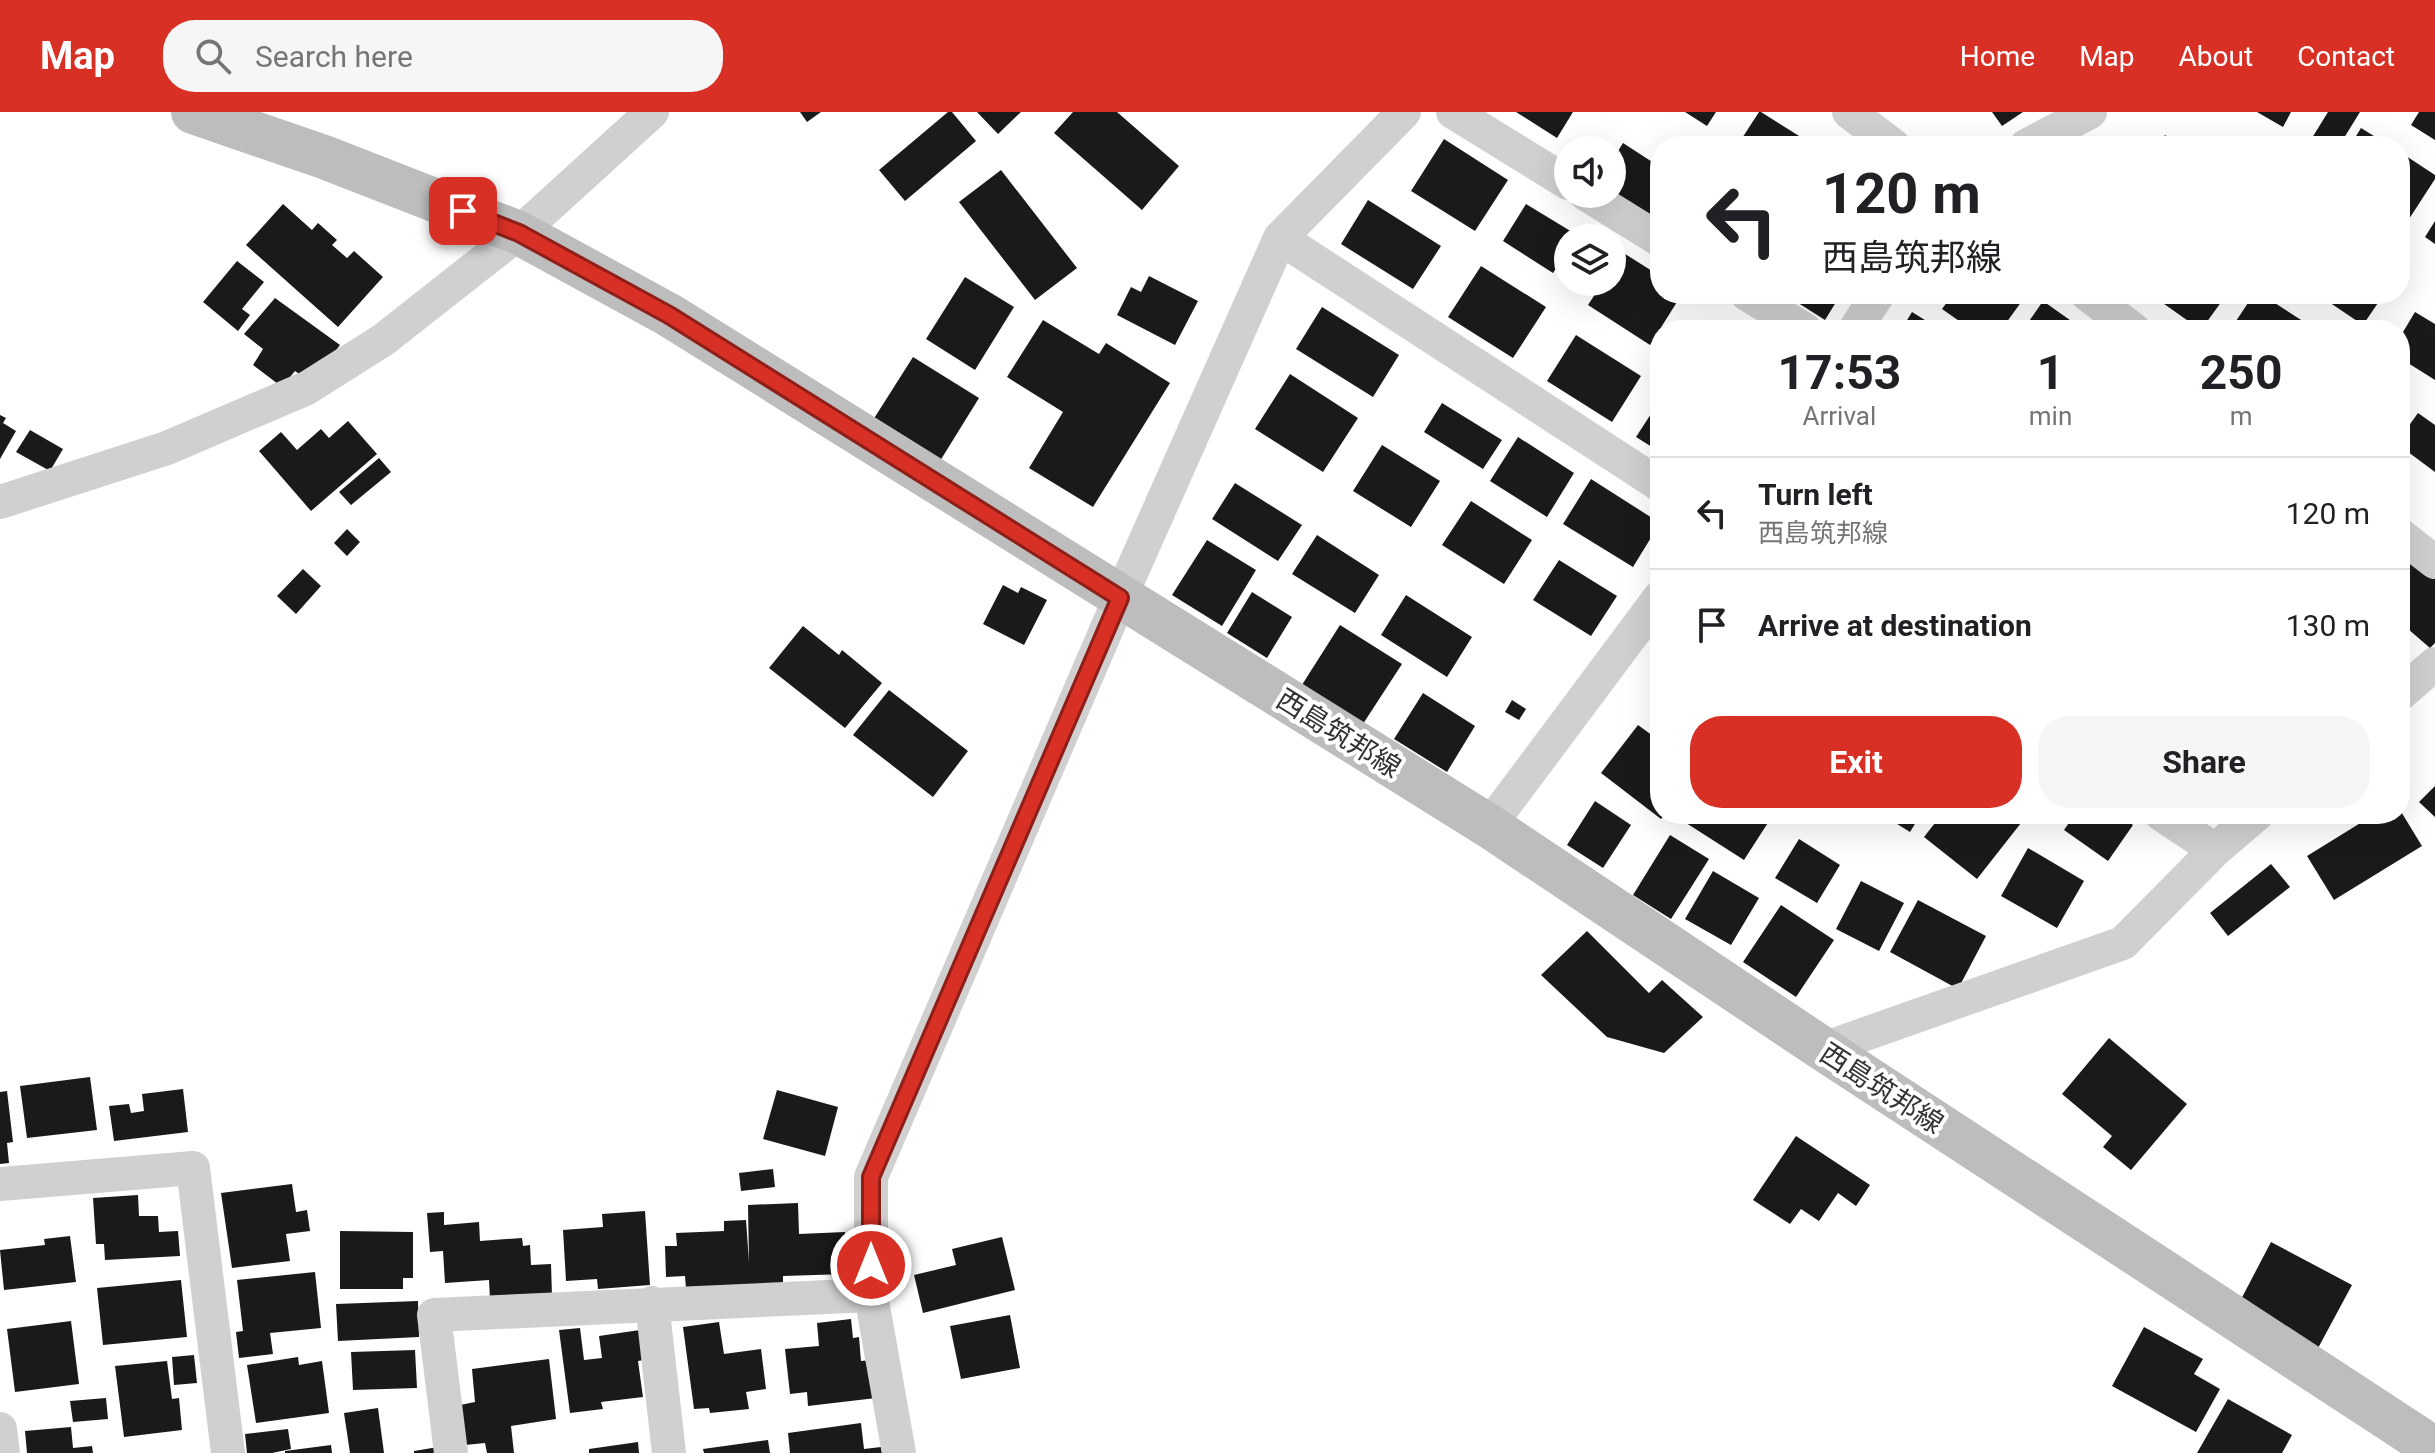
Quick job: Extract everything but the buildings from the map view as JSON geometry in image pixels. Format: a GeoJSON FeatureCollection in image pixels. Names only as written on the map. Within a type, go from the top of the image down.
{"type":"FeatureCollection","features":[{"type":"Feature","properties":{"kind":"main road","name":"西島筑邦線"},"geometry":{"type":"LineString","coordinates":[[193,112],[324,157],[519,233],[669,315],[1489,826],[1823,1049],[2435,1449]]}},
{"type":"Feature","properties":{"kind":"street"},"geometry":{"type":"LineString","coordinates":[[0,502],[167,448],[307,388],[383,340],[519,233],[652,112]]}},
{"type":"Feature","properties":{"kind":"street"},"geometry":{"type":"LineString","coordinates":[[899,1453],[871,1295],[871,1177],[1120,598],[1280,238],[1404,112]]}},
{"type":"Feature","properties":{"kind":"street"},"geometry":{"type":"LineString","coordinates":[[1453,112],[1554,174]]}},
{"type":"Feature","properties":{"kind":"street"},"geometry":{"type":"LineString","coordinates":[[1849,112],[1881,136]]}},
{"type":"Feature","properties":{"kind":"street"},"geometry":{"type":"LineString","coordinates":[[2045,136],[2090,112]]}},
{"type":"Feature","properties":{"kind":"street"},"geometry":{"type":"LineString","coordinates":[[1609,208],[1650,234]]}},
{"type":"Feature","properties":{"kind":"street"},"geometry":{"type":"LineString","coordinates":[[1280,238],[1650,478]]}},
{"type":"Feature","properties":{"kind":"street"},"geometry":{"type":"LineString","coordinates":[[1763,304],[1789,320]]}},
{"type":"Feature","properties":{"kind":"street"},"geometry":{"type":"LineString","coordinates":[[2100,304],[2121,320]]}},
{"type":"Feature","properties":{"kind":"street"},"geometry":{"type":"LineString","coordinates":[[2410,543],[2435,562]]}},
{"type":"Feature","properties":{"kind":"street"},"geometry":{"type":"LineString","coordinates":[[1489,826],[1650,610]]}},
{"type":"Feature","properties":{"kind":"street"},"geometry":{"type":"LineString","coordinates":[[2410,685],[2435,664]]}},
{"type":"Feature","properties":{"kind":"street"},"geometry":{"type":"LineString","coordinates":[[2176,824],[2215,850]]}},
{"type":"Feature","properties":{"kind":"street"},"geometry":{"type":"LineString","coordinates":[[1823,1049],[2123,943],[2215,850],[2245,824]]}},
{"type":"Feature","properties":{"kind":"street"},"geometry":{"type":"LineString","coordinates":[[0,1184],[193,1168],[228,1453]]}},
{"type":"Feature","properties":{"kind":"street"},"geometry":{"type":"LineString","coordinates":[[451,1453],[434,1315],[871,1295]]}},
{"type":"Feature","properties":{"kind":"street"},"geometry":{"type":"LineString","coordinates":[[652,1303],[669,1453]]}},
{"type":"Feature","properties":{"kind":"street"},"geometry":{"type":"LineString","coordinates":[[0,1429],[3,1453]]}},
{"type":"Feature","properties":{"kind":"route"},"geometry":{"type":"LineString","coordinates":[[463,211],[519,233],[669,315],[1120,598],[871,1177],[871,1265]]}}]}
